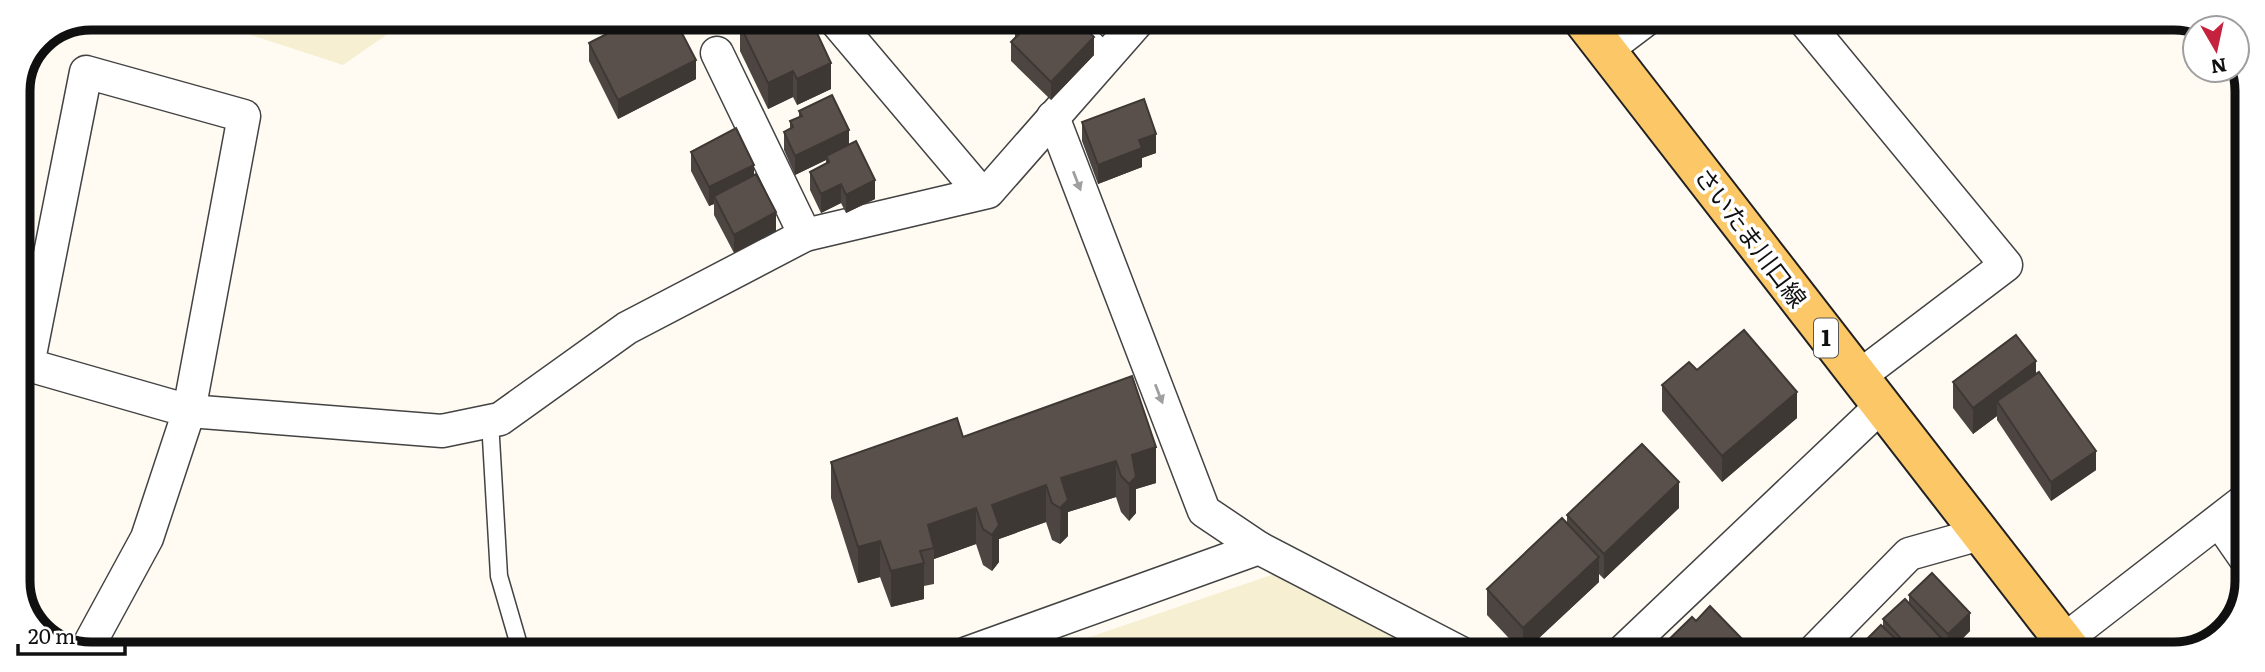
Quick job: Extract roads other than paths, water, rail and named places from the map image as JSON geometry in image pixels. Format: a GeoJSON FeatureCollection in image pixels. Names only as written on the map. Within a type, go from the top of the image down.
{"type":"FeatureCollection","features":[{"type":"Feature","properties":{"kind":"main road","name":"さいたま川口線"},"geometry":{"type":"LineString","coordinates":[[1591,30],[1868,393],[2063,642]]}},
{"type":"Feature","properties":{"kind":"street"},"geometry":{"type":"LineString","coordinates":[[843,30],[981,193]]}},
{"type":"Feature","properties":{"kind":"street"},"geometry":{"type":"LineString","coordinates":[[30,366],[189,411],[442,432],[500,419],[626,328],[805,235],[988,192],[1130,30]]}},
{"type":"Feature","properties":{"kind":"street"},"geometry":{"type":"LineString","coordinates":[[1606,50],[1632,30]]}},
{"type":"Feature","properties":{"kind":"street"},"geometry":{"type":"LineString","coordinates":[[1631,642],[1868,393],[2006,265],[1812,30]]}},
{"type":"Feature","properties":{"kind":"street"},"geometry":{"type":"LineString","coordinates":[[717,53],[805,235]]}},
{"type":"Feature","properties":{"kind":"street"},"geometry":{"type":"LineString","coordinates":[[30,332],[86,72],[244,116],[189,411],[147,538],[90,642]]}},
{"type":"Feature","properties":{"kind":"street"},"geometry":{"type":"LineString","coordinates":[[1053,117],[1204,511],[1259,548],[1440,642]]}},
{"type":"Feature","properties":{"kind":"street"},"geometry":{"type":"LineString","coordinates":[[2075,642],[2235,509]]}},
{"type":"Feature","properties":{"kind":"street"},"geometry":{"type":"LineString","coordinates":[[2220,522],[2235,544]]}},
{"type":"Feature","properties":{"kind":"street"},"geometry":{"type":"LineString","coordinates":[[1823,642],[1909,554],[1980,534]]}},
{"type":"Feature","properties":{"kind":"street"},"geometry":{"type":"LineString","coordinates":[[998,642],[1259,548]]}},
{"type":"Feature","properties":{"kind":"lane"},"geometry":{"type":"LineString","coordinates":[[1084,30],[1108,54]]}},
{"type":"Feature","properties":{"kind":"lane"},"geometry":{"type":"LineString","coordinates":[[490,421],[499,576],[518,642]]}}]}
